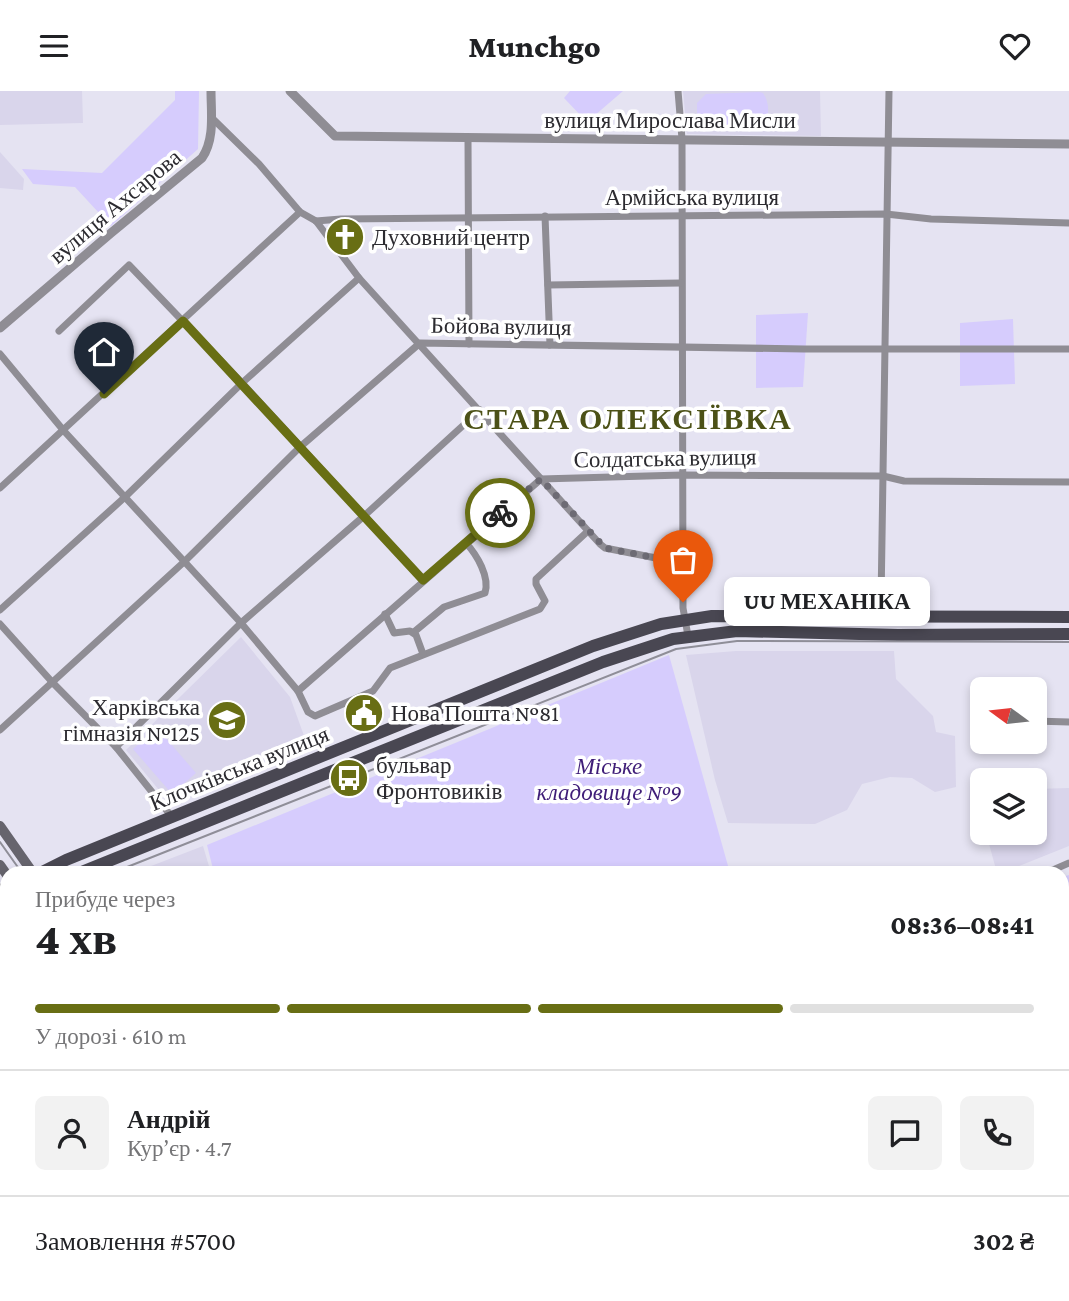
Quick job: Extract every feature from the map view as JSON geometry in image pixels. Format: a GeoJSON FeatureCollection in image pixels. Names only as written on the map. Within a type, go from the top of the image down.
{"type":"FeatureCollection","features":[{"type":"Feature","properties":{"kind":"main road","name":"Клочківська вулиця"},"geometry":{"type":"LineString","coordinates":[[56,866],[638,630],[684,619],[712,616],[1069,617]]}},
{"type":"Feature","properties":{"kind":"main road","name":"Клочківська вулиця"},"geometry":{"type":"LineString","coordinates":[[96,866],[603,662],[660,642],[737,631],[890,635],[1069,634]]}},
{"type":"Feature","properties":{"kind":"main road"},"geometry":{"type":"LineString","coordinates":[[0,826],[28,866]]}},
{"type":"Feature","properties":{"kind":"street","name":"вулиця Ахсарова"},"geometry":{"type":"LineString","coordinates":[[0,328],[202,158],[209,148],[211,91]]}},
{"type":"Feature","properties":{"kind":"street","name":"вулиця Мирослава Мисли"},"geometry":{"type":"LineString","coordinates":[[290,91],[335,136],[1069,144]]}},
{"type":"Feature","properties":{"kind":"street"},"geometry":{"type":"LineString","coordinates":[[678,91],[682,139],[682,558],[684,619],[688,636]]}},
{"type":"Feature","properties":{"kind":"street"},"geometry":{"type":"LineString","coordinates":[[881,602],[889,91]]}},
{"type":"Feature","properties":{"kind":"street"},"geometry":{"type":"LineString","coordinates":[[211,116],[259,164],[300,212],[316,222],[359,278],[605,548],[656,558],[682,558]]}},
{"type":"Feature","properties":{"kind":"street"},"geometry":{"type":"LineString","coordinates":[[468,139],[469,344]]}},
{"type":"Feature","properties":{"kind":"street"},"geometry":{"type":"LineString","coordinates":[[0,488],[300,212]]}},
{"type":"Feature","properties":{"kind":"street","name":"Армійська вулиця"},"geometry":{"type":"LineString","coordinates":[[316,222],[341,219],[545,216],[886,214],[942,220],[1069,223]]}},
{"type":"Feature","properties":{"kind":"street"},"geometry":{"type":"LineString","coordinates":[[545,216],[550,345]]}},
{"type":"Feature","properties":{"kind":"street"},"geometry":{"type":"LineString","coordinates":[[59,331],[129,265],[423,580]]}},
{"type":"Feature","properties":{"kind":"street"},"geometry":{"type":"LineString","coordinates":[[0,610],[125,498],[242,383],[359,278]]}},
{"type":"Feature","properties":{"kind":"street"},"geometry":{"type":"LineString","coordinates":[[548,285],[681,283]]}},
{"type":"Feature","properties":{"kind":"street","name":"Бойова вулиця"},"geometry":{"type":"LineString","coordinates":[[0,730],[185,562],[300,447],[420,343],[682,348],[1069,349]]}},
{"type":"Feature","properties":{"kind":"street"},"geometry":{"type":"LineString","coordinates":[[0,354],[64,431],[241,623],[298,691],[308,712],[315,716],[373,691],[390,667],[540,609],[545,601],[536,579],[588,531]]}},
{"type":"Feature","properties":{"kind":"street"},"geometry":{"type":"LineString","coordinates":[[116,747],[241,623],[480,410]]}},
{"type":"Feature","properties":{"kind":"street","name":"Солдатська вулиця"},"geometry":{"type":"LineString","coordinates":[[298,691],[541,479],[682,475],[1069,482]]}},
{"type":"Feature","properties":{"kind":"street"},"geometry":{"type":"LineString","coordinates":[[385,614],[394,633],[414,632],[444,607],[485,593],[487,586],[478,558],[466,543]]}},
{"type":"Feature","properties":{"kind":"street"},"geometry":{"type":"LineString","coordinates":[[0,624],[52,683],[116,747],[172,817]]}},
{"type":"Feature","properties":{"kind":"street"},"geometry":{"type":"LineString","coordinates":[[414,632],[423,655]]}},
{"type":"Feature","properties":{"kind":"street"},"geometry":{"type":"LineString","coordinates":[[1047,721],[1069,722]]}},
{"type":"Feature","properties":{"kind":"shaded area"},"geometry":{"type":"Polygon","coordinates":[[[0,91],[82,91],[83,123],[0,125],[0,91]]]}},
{"type":"Feature","properties":{"kind":"shaded area"},"geometry":{"type":"Polygon","coordinates":[[[683,91],[820,91],[821,136],[687,134],[683,91]]]}},
{"type":"Feature","properties":{"kind":"shaded area"},"geometry":{"type":"Polygon","coordinates":[[[0,152],[24,179],[23,190],[0,188],[0,152]]]}},
{"type":"Feature","properties":{"kind":"shaded area","name":"Харківська гімназія №125"},"geometry":{"type":"Polygon","coordinates":[[[241,637],[290,697],[307,744],[168,801],[126,750],[241,637]]]}},
{"type":"Feature","properties":{"kind":"shaded area"},"geometry":{"type":"Polygon","coordinates":[[[736,651],[894,651],[896,679],[933,716],[936,732],[955,736],[956,787],[935,792],[912,778],[890,777],[862,784],[847,810],[815,824],[728,823],[715,780],[686,655],[736,651]]]}},
{"type":"Feature","properties":{"kind":"shaded area"},"geometry":{"type":"Polygon","coordinates":[[[1069,788],[1069,846],[1019,866],[995,866],[989,845],[1047,845],[1047,789],[1069,788]]]}},
{"type":"Feature","properties":{"kind":"shaded area"},"geometry":{"type":"Polygon","coordinates":[[[203,846],[209,866],[151,866],[203,846]]]}},
{"type":"Feature","properties":{"kind":"green space"},"geometry":{"type":"Polygon","coordinates":[[[175,91],[199,91],[198,149],[111,226],[75,187],[33,184],[22,169],[102,173],[175,100],[175,91]]]}},
{"type":"Feature","properties":{"kind":"green space"},"geometry":{"type":"Polygon","coordinates":[[[570,91],[623,91],[587,122],[564,98],[570,91]]]}},
{"type":"Feature","properties":{"kind":"green space"},"geometry":{"type":"Polygon","coordinates":[[[763,93],[768,106],[767,119],[762,127],[705,127],[697,120],[697,103],[706,94],[763,93]]]}},
{"type":"Feature","properties":{"kind":"green space"},"geometry":{"type":"Polygon","coordinates":[[[808,313],[803,387],[756,388],[756,315],[808,313]]]}},
{"type":"Feature","properties":{"kind":"green space"},"geometry":{"type":"Polygon","coordinates":[[[1013,319],[1015,384],[960,386],[960,323],[1013,319]]]}},
{"type":"Feature","properties":{"kind":"green space","name":"Міське кладовище №9"},"geometry":{"type":"Polygon","coordinates":[[[669,655],[728,866],[212,866],[207,845],[669,655]]]}},
{"type":"Feature","properties":{"kind":"green space"},"geometry":{"type":"Polygon","coordinates":[[[157,728],[196,773],[172,794],[133,749],[157,728]]]}},
{"type":"Feature","properties":{"kind":"tram line"},"geometry":{"type":"LineString","coordinates":[[130,866],[676,649],[737,641],[1069,642]]}},
{"type":"Feature","properties":{"kind":"tram line"},"geometry":{"type":"LineString","coordinates":[[0,842],[17,866]]}},
{"type":"Feature","properties":{"kind":"way so far"},"geometry":{"type":"LineString","coordinates":[[500,513],[541,479],[605,548],[656,558],[682,558],[683,602]]}},
{"type":"Feature","properties":{"kind":"place","name":"Духовний центр"},"geometry":{"type":"Point","coordinates":[345,237]}},
{"type":"Feature","properties":{"kind":"place","name":"UU МЕХАНІКА"},"geometry":{"type":"Point","coordinates":[683,602]}},
{"type":"Feature","properties":{"kind":"place","name":"Нова Пошта №81"},"geometry":{"type":"Point","coordinates":[364,713]}},
{"type":"Feature","properties":{"kind":"place","name":"Харківська гімназія №125"},"geometry":{"type":"Point","coordinates":[227,720]}},
{"type":"Feature","properties":{"kind":"place","name":"бульвар Фронтовиків"},"geometry":{"type":"Point","coordinates":[349,778]}},
{"type":"Feature","properties":{"kind":"district","name":"СТАРА ОЛЕКСІЇВКА"},"geometry":{"type":"Point","coordinates":[628,418]}},
{"type":"Feature","properties":{"kind":"route"},"geometry":{"type":"LineString","coordinates":[[104,394],[183,321],[423,580],[500,513]]}}]}
